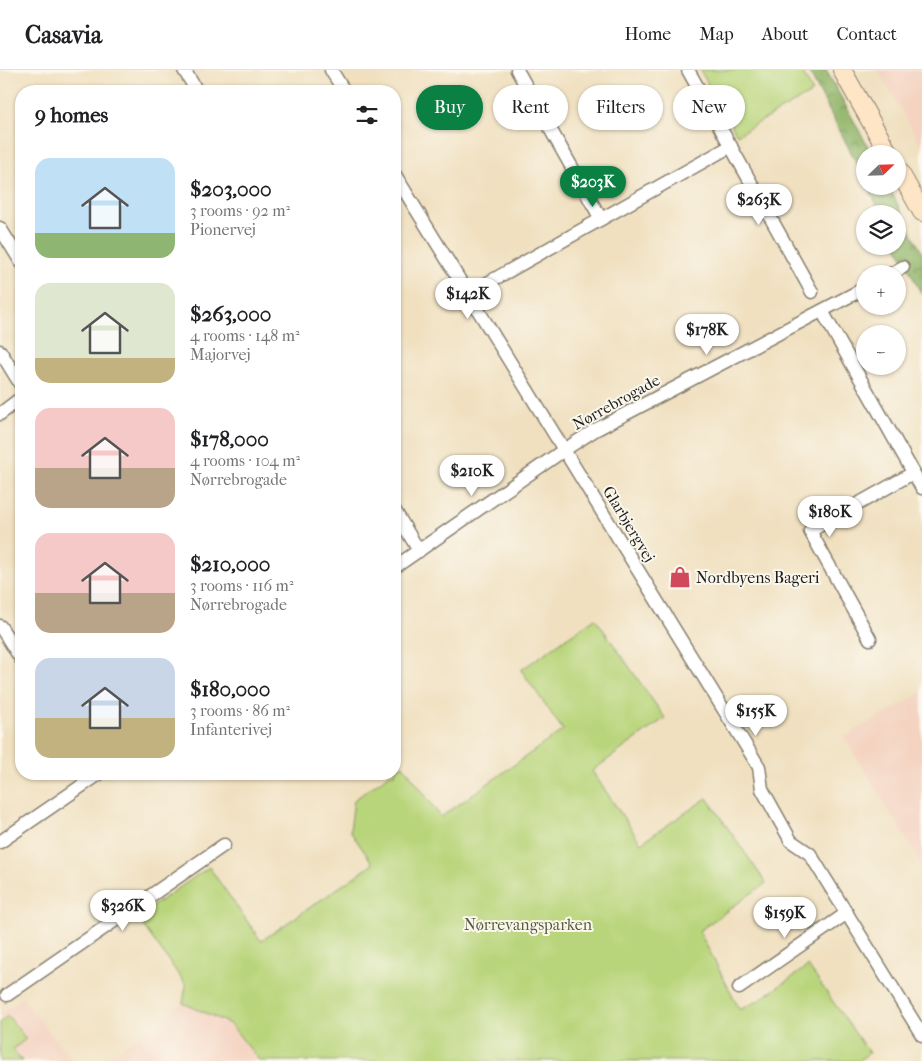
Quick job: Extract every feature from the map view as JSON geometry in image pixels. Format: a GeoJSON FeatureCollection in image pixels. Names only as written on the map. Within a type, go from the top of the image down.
{"type":"FeatureCollection","features":[{"type":"Feature","properties":{"kind":"main road"},"geometry":{"type":"LineString","coordinates":[[842,70],[884,145]]}},
{"type":"Feature","properties":{"kind":"main road"},"geometry":{"type":"LineString","coordinates":[[906,184],[922,212]]}},
{"type":"Feature","properties":{"kind":"main road"},"geometry":{"type":"LineString","coordinates":[[911,193],[922,218]]}},
{"type":"Feature","properties":{"kind":"street"},"geometry":{"type":"LineString","coordinates":[[184,70],[193,85]]}},
{"type":"Feature","properties":{"kind":"street"},"geometry":{"type":"LineString","coordinates":[[517,70],[601,219]]}},
{"type":"Feature","properties":{"kind":"street"},"geometry":{"type":"LineString","coordinates":[[688,70],[812,292]]}},
{"type":"Feature","properties":{"kind":"street"},"geometry":{"type":"LineString","coordinates":[[333,71],[341,85]]}},
{"type":"Feature","properties":{"kind":"street"},"geometry":{"type":"LineString","coordinates":[[468,294],[731,146]]}},
{"type":"Feature","properties":{"kind":"street","name":"Glarbjergvej"},"geometry":{"type":"LineString","coordinates":[[401,185],[758,767],[762,789],[790,841],[810,854],[922,1035]]}},
{"type":"Feature","properties":{"kind":"street"},"geometry":{"type":"LineString","coordinates":[[0,228],[15,252]]}},
{"type":"Feature","properties":{"kind":"street","name":"Nørrebrogade"},"geometry":{"type":"LineString","coordinates":[[401,563],[564,450],[596,430],[856,293]]}},
{"type":"Feature","properties":{"kind":"street"},"geometry":{"type":"LineString","coordinates":[[822,311],[922,488]]}},
{"type":"Feature","properties":{"kind":"street"},"geometry":{"type":"LineString","coordinates":[[0,351],[15,375]]}},
{"type":"Feature","properties":{"kind":"street"},"geometry":{"type":"LineString","coordinates":[[0,414],[15,403]]}},
{"type":"Feature","properties":{"kind":"street"},"geometry":{"type":"LineString","coordinates":[[870,639],[810,531],[913,473]]}},
{"type":"Feature","properties":{"kind":"street"},"geometry":{"type":"LineString","coordinates":[[401,521],[419,551]]}},
{"type":"Feature","properties":{"kind":"street"},"geometry":{"type":"LineString","coordinates":[[0,626],[15,650]]}},
{"type":"Feature","properties":{"kind":"street"},"geometry":{"type":"LineString","coordinates":[[0,842],[89,780]]}},
{"type":"Feature","properties":{"kind":"street"},"geometry":{"type":"LineString","coordinates":[[2,994],[33,978],[224,845]]}},
{"type":"Feature","properties":{"kind":"street"},"geometry":{"type":"LineString","coordinates":[[739,988],[847,913]]}},
{"type":"Feature","properties":{"kind":"shaded area"},"geometry":{"type":"Polygon","coordinates":[[[878,70],[922,70],[922,146],[878,70]]]}},
{"type":"Feature","properties":{"kind":"shaded area"},"geometry":{"type":"Polygon","coordinates":[[[922,693],[922,864],[844,737],[922,693]]]}},
{"type":"Feature","properties":{"kind":"shaded area"},"geometry":{"type":"Polygon","coordinates":[[[22,998],[72,1061],[0,1061],[0,1015],[22,998]]]}},
{"type":"Feature","properties":{"kind":"shaded area"},"geometry":{"type":"Polygon","coordinates":[[[183,1003],[230,1024],[260,1061],[104,1061],[183,1003]]]}},
{"type":"Feature","properties":{"kind":"green space"},"geometry":{"type":"Polygon","coordinates":[[[700,70],[801,70],[813,92],[737,135],[734,130],[745,130],[745,85],[709,85],[700,70]]]}},
{"type":"Feature","properties":{"kind":"green space"},"geometry":{"type":"Polygon","coordinates":[[[808,70],[826,70],[867,145],[856,145],[856,162],[808,70]]]}},
{"type":"Feature","properties":{"kind":"green space"},"geometry":{"type":"Polygon","coordinates":[[[872,195],[893,195],[898,205],[877,205],[872,195]]]}},
{"type":"Feature","properties":{"kind":"green space"},"geometry":{"type":"Polygon","coordinates":[[[906,221],[922,253],[922,295],[902,255],[906,255],[906,221]]]}},
{"type":"Feature","properties":{"kind":"green space","name":"Nørrevangsparken"},"geometry":{"type":"Polygon","coordinates":[[[595,618],[665,718],[592,771],[641,843],[707,798],[766,883],[699,931],[740,1010],[758,1001],[808,966],[869,1053],[858,1061],[260,1061],[230,1024],[183,1003],[186,985],[137,917],[209,867],[261,941],[373,864],[350,831],[354,800],[382,780],[401,780],[401,766],[403,765],[441,817],[563,730],[521,670],[595,618]]]}},
{"type":"Feature","properties":{"kind":"green space"},"geometry":{"type":"Polygon","coordinates":[[[8,1016],[26,1039],[13,1049],[22,1061],[0,1061],[0,1022],[8,1016]]]}},
{"type":"Feature","properties":{"kind":"place","name":"Nordbyens Bageri"},"geometry":{"type":"Point","coordinates":[680,577]}}]}
